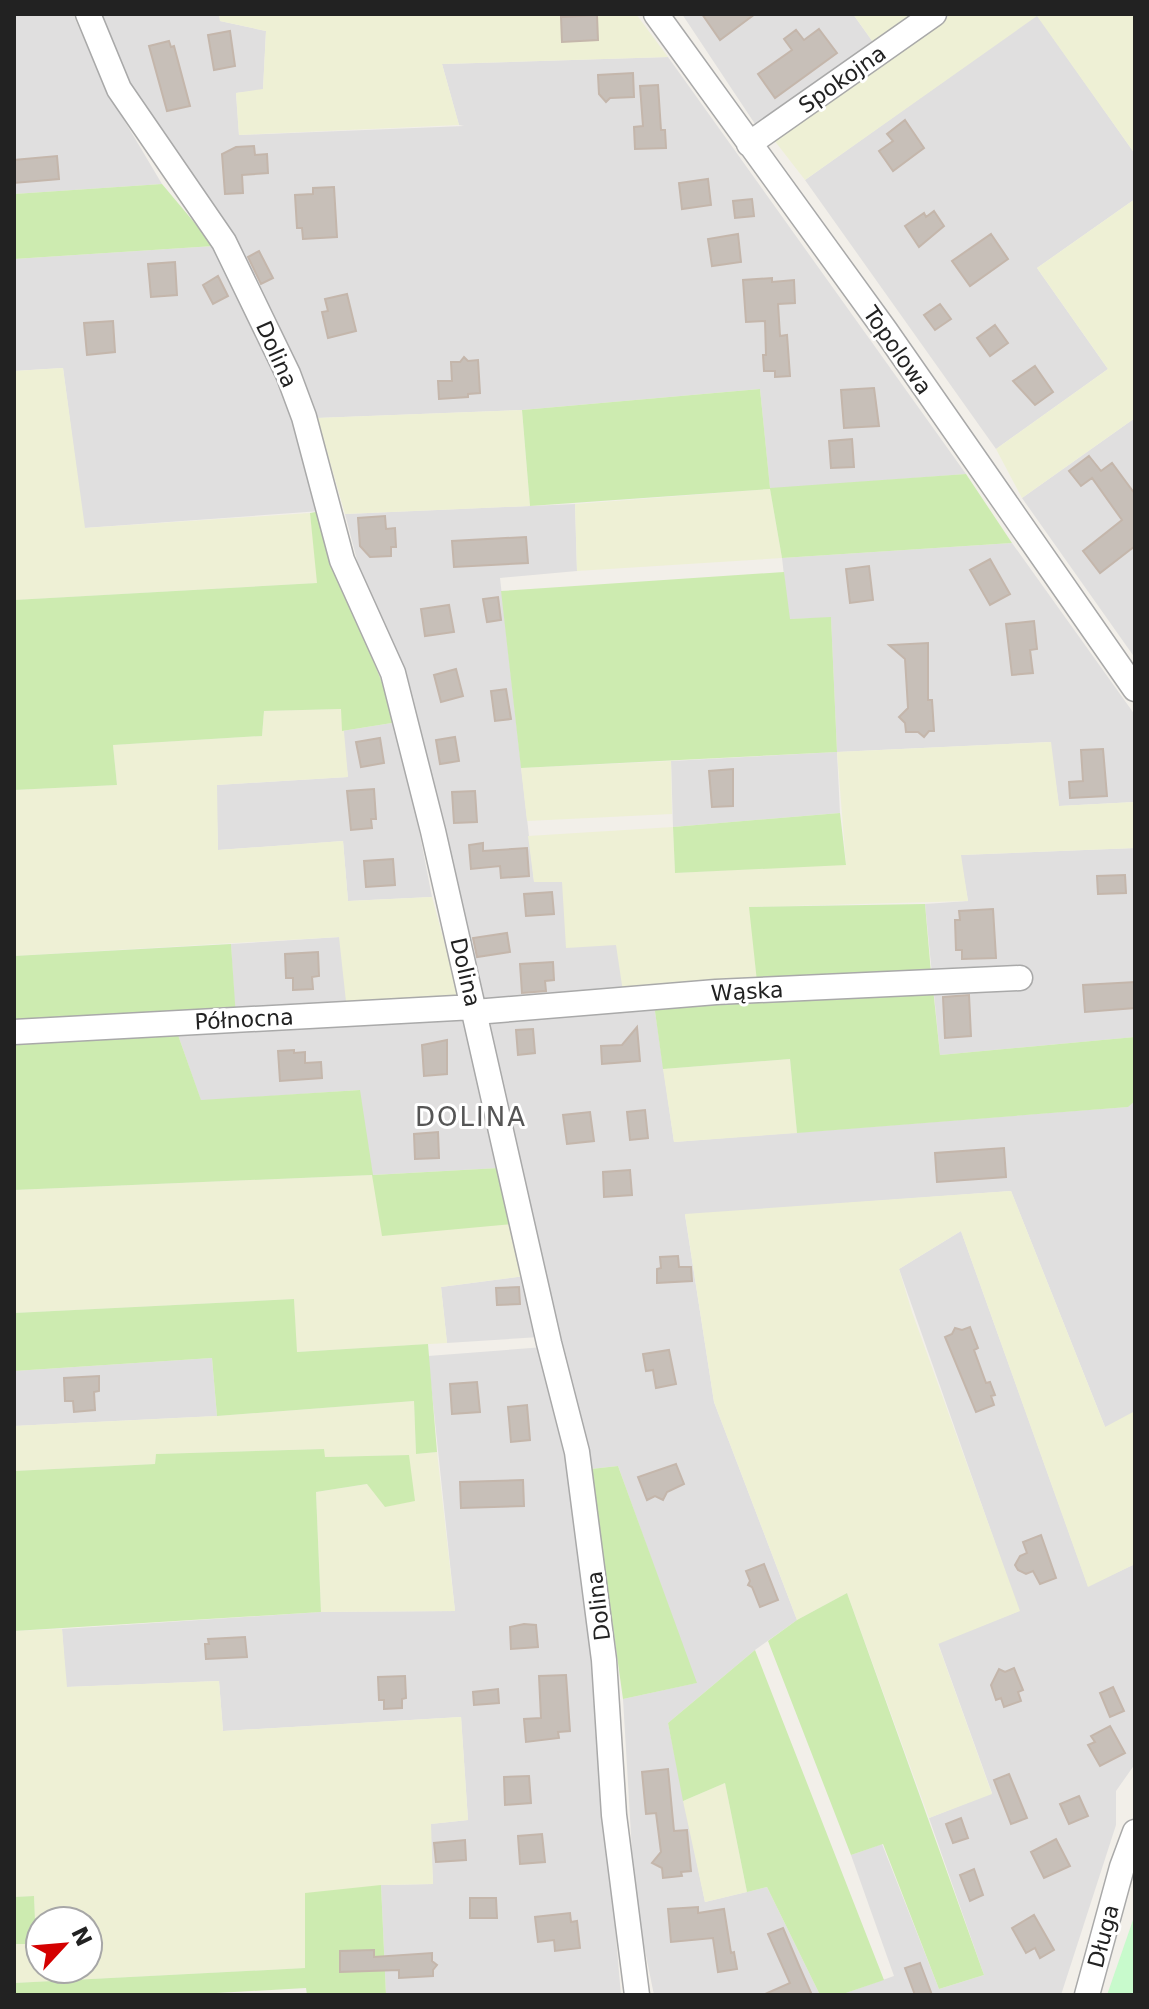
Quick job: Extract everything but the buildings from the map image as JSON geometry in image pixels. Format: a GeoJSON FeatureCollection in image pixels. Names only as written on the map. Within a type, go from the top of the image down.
{"type":"FeatureCollection","features":[{"type":"Feature","properties":{"kind":"street","name":"Dolina"},"geometry":{"type":"LineString","coordinates":[[88,14],[119,89],[224,242],[288,374],[304,417],[342,560],[393,673],[474,1009],[583,1490],[604,1660],[614,1815],[637,1995]]}},
{"type":"Feature","properties":{"kind":"street","name":"Topolowa"},"geometry":{"type":"LineString","coordinates":[[656,14],[885,330],[1135,689]]}},
{"type":"Feature","properties":{"kind":"street","name":"Spokojna"},"geometry":{"type":"LineString","coordinates":[[749,144],[934,14]]}},
{"type":"Feature","properties":{"kind":"street","name":"Wąska"},"geometry":{"type":"LineString","coordinates":[[474,1009],[716,992],[1020,978]]}},
{"type":"Feature","properties":{"kind":"street","name":"Północna"},"geometry":{"type":"LineString","coordinates":[[14,1032],[474,1009]]}},
{"type":"Feature","properties":{"kind":"street","name":"Długa"},"geometry":{"type":"LineString","coordinates":[[1087,1995],[1122,1867],[1135,1832]]}},
{"type":"Feature","properties":{"kind":"shaded area"},"geometry":{"type":"Polygon","coordinates":[[[14,14],[73,14],[105,88],[162,184],[14,194],[14,14]]]}},
{"type":"Feature","properties":{"kind":"shaded area"},"geometry":{"type":"Polygon","coordinates":[[[99,14],[219,14],[220,21],[266,31],[263,90],[236,93],[239,135],[464,126],[459,125],[442,64],[668,57],[966,474],[770,489],[760,389],[522,410],[317,418],[130,86],[99,14]]]}},
{"type":"Feature","properties":{"kind":"shaded area"},"geometry":{"type":"Polygon","coordinates":[[[682,14],[853,14],[875,45],[757,127],[682,14]]]}},
{"type":"Feature","properties":{"kind":"shaded area"},"geometry":{"type":"Polygon","coordinates":[[[1037,15],[1135,154],[1135,199],[1037,268],[1108,369],[996,449],[805,180],[1037,15]]]}},
{"type":"Feature","properties":{"kind":"shaded area"},"geometry":{"type":"Polygon","coordinates":[[[214,246],[274,357],[321,511],[84,528],[63,368],[14,371],[14,259],[214,246]]]}},
{"type":"Feature","properties":{"kind":"shaded area"},"geometry":{"type":"Polygon","coordinates":[[[1135,418],[1135,658],[1022,498],[1135,418]]]}},
{"type":"Feature","properties":{"kind":"shaded area"},"geometry":{"type":"Polygon","coordinates":[[[575,504],[577,571],[500,578],[534,881],[562,882],[616,945],[654,1004],[674,1142],[1127,1107],[1135,1101],[1135,1502],[1011,1191],[685,1215],[714,1402],[797,1620],[755,1650],[668,1723],[705,1902],[767,1887],[820,1995],[654,1995],[635,1902],[623,1699],[696,1683],[618,1466],[591,1469],[406,682],[358,564],[345,514],[575,504]]]}},
{"type":"Feature","properties":{"kind":"shaded area"},"geometry":{"type":"Polygon","coordinates":[[[1012,543],[1135,715],[1135,802],[1059,806],[1050,742],[837,752],[831,618],[789,619],[782,558],[1012,543]]]}},
{"type":"Feature","properties":{"kind":"shaded area"},"geometry":{"type":"Polygon","coordinates":[[[398,722],[432,897],[348,901],[343,841],[218,850],[216,785],[348,777],[342,731],[398,722]]]}},
{"type":"Feature","properties":{"kind":"shaded area"},"geometry":{"type":"Polygon","coordinates":[[[837,752],[840,813],[673,827],[671,761],[837,752]]]}},
{"type":"Feature","properties":{"kind":"shaded area"},"geometry":{"type":"Polygon","coordinates":[[[1135,848],[1135,1037],[940,1055],[925,904],[968,901],[960,855],[1135,848]]]}},
{"type":"Feature","properties":{"kind":"shaded area"},"geometry":{"type":"Polygon","coordinates":[[[340,937],[464,1014],[499,1168],[372,1175],[359,1090],[201,1101],[178,1035],[236,1031],[231,944],[340,937]]]}},
{"type":"Feature","properties":{"kind":"shaded area"},"geometry":{"type":"Polygon","coordinates":[[[961,1231],[1088,1586],[1135,1564],[1135,1764],[1116,1791],[1116,1825],[1061,1995],[840,1995],[894,1976],[851,1855],[882,1844],[939,1989],[984,1975],[929,1818],[992,1793],[938,1643],[1019,1611],[899,1269],[961,1231]]]}},
{"type":"Feature","properties":{"kind":"shaded area"},"geometry":{"type":"Polygon","coordinates":[[[525,1276],[540,1337],[447,1343],[441,1287],[525,1276]]]}},
{"type":"Feature","properties":{"kind":"shaded area"},"geometry":{"type":"Polygon","coordinates":[[[544,1347],[567,1443],[587,1603],[621,1995],[386,1995],[381,1885],[433,1884],[430,1824],[468,1820],[461,1717],[223,1731],[219,1681],[66,1687],[62,1629],[321,1612],[455,1611],[428,1356],[544,1347]]]}},
{"type":"Feature","properties":{"kind":"shaded area"},"geometry":{"type":"Polygon","coordinates":[[[212,1358],[217,1416],[14,1426],[14,1371],[212,1358]]]}},
{"type":"Feature","properties":{"kind":"green space"},"geometry":{"type":"Polygon","coordinates":[[[219,14],[636,14],[668,57],[442,64],[459,125],[239,135],[236,93],[263,89],[266,31],[220,21],[219,14]]]}},
{"type":"Feature","properties":{"kind":"green space"},"geometry":{"type":"Polygon","coordinates":[[[853,14],[919,14],[875,45],[853,14]]]}},
{"type":"Feature","properties":{"kind":"green space"},"geometry":{"type":"Polygon","coordinates":[[[951,14],[1135,14],[1135,154],[1037,16],[805,180],[774,140],[951,14]]]}},
{"type":"Feature","properties":{"kind":"green space"},"geometry":{"type":"Polygon","coordinates":[[[162,184],[214,246],[14,259],[14,194],[162,184]]]}},
{"type":"Feature","properties":{"kind":"green space"},"geometry":{"type":"Polygon","coordinates":[[[1135,199],[1135,418],[1022,498],[996,449],[1108,369],[1037,268],[1135,199]]]}},
{"type":"Feature","properties":{"kind":"green space"},"geometry":{"type":"Polygon","coordinates":[[[63,368],[85,528],[310,513],[318,583],[14,600],[14,371],[63,368]]]}},
{"type":"Feature","properties":{"kind":"green space"},"geometry":{"type":"Polygon","coordinates":[[[760,389],[770,488],[966,474],[1012,543],[782,558],[770,489],[530,506],[522,410],[760,389]]]}},
{"type":"Feature","properties":{"kind":"green space"},"geometry":{"type":"Polygon","coordinates":[[[522,410],[530,506],[345,514],[317,418],[522,410]]]}},
{"type":"Feature","properties":{"kind":"green space"},"geometry":{"type":"Polygon","coordinates":[[[770,489],[782,558],[577,571],[575,504],[770,489]]]}},
{"type":"Feature","properties":{"kind":"green space"},"geometry":{"type":"Polygon","coordinates":[[[321,511],[343,586],[398,722],[342,731],[341,709],[264,711],[262,736],[113,745],[117,785],[14,790],[14,600],[317,583],[310,513],[321,511]]]}},
{"type":"Feature","properties":{"kind":"green space"},"geometry":{"type":"Polygon","coordinates":[[[784,572],[790,619],[831,617],[837,752],[521,768],[501,591],[784,572]]]}},
{"type":"Feature","properties":{"kind":"green space"},"geometry":{"type":"Polygon","coordinates":[[[342,709],[348,777],[217,785],[218,850],[343,841],[348,901],[432,897],[464,1014],[348,1020],[339,937],[14,956],[14,790],[117,785],[113,745],[262,736],[264,711],[342,709]]]}},
{"type":"Feature","properties":{"kind":"green space"},"geometry":{"type":"Polygon","coordinates":[[[1051,742],[1059,806],[1135,802],[1135,848],[961,855],[968,901],[750,907],[757,982],[623,992],[616,945],[566,948],[562,882],[534,882],[528,836],[673,827],[675,873],[846,864],[837,752],[1051,742]]]}},
{"type":"Feature","properties":{"kind":"green space"},"geometry":{"type":"Polygon","coordinates":[[[671,761],[672,814],[527,821],[521,768],[671,761]]]}},
{"type":"Feature","properties":{"kind":"green space"},"geometry":{"type":"Polygon","coordinates":[[[840,813],[846,865],[675,873],[673,827],[840,813]]]}},
{"type":"Feature","properties":{"kind":"green space"},"geometry":{"type":"Polygon","coordinates":[[[925,904],[931,973],[757,982],[749,907],[925,904]]]}},
{"type":"Feature","properties":{"kind":"green space"},"geometry":{"type":"Polygon","coordinates":[[[231,944],[237,1032],[178,1035],[201,1100],[360,1090],[373,1175],[499,1168],[513,1224],[382,1236],[372,1175],[14,1190],[14,956],[231,944]]]}},
{"type":"Feature","properties":{"kind":"green space"},"geometry":{"type":"Polygon","coordinates":[[[933,988],[940,1055],[1135,1037],[1135,1101],[1128,1107],[797,1133],[790,1059],[663,1069],[654,1004],[933,988]]]}},
{"type":"Feature","properties":{"kind":"green space"},"geometry":{"type":"Polygon","coordinates":[[[790,1059],[797,1133],[674,1142],[663,1069],[790,1059]]]}},
{"type":"Feature","properties":{"kind":"green space"},"geometry":{"type":"Polygon","coordinates":[[[372,1175],[513,1224],[525,1276],[441,1287],[447,1343],[296,1352],[294,1299],[14,1313],[14,1190],[372,1175]]]}},
{"type":"Feature","properties":{"kind":"green space"},"geometry":{"type":"Polygon","coordinates":[[[1011,1191],[1105,1427],[1135,1411],[1135,1564],[1088,1587],[961,1231],[899,1269],[1020,1611],[938,1644],[992,1794],[929,1818],[847,1593],[797,1620],[714,1402],[685,1214],[1011,1191]]]}},
{"type":"Feature","properties":{"kind":"green space"},"geometry":{"type":"Polygon","coordinates":[[[294,1299],[297,1352],[428,1344],[437,1452],[416,1454],[414,1401],[217,1416],[212,1358],[14,1371],[14,1313],[294,1299]]]}},
{"type":"Feature","properties":{"kind":"green space"},"geometry":{"type":"Polygon","coordinates":[[[414,1401],[416,1454],[437,1452],[455,1611],[321,1612],[316,1492],[368,1484],[408,1455],[324,1457],[323,1449],[156,1454],[155,1464],[14,1471],[14,1426],[217,1416],[414,1401]]]}},
{"type":"Feature","properties":{"kind":"green space"},"geometry":{"type":"Polygon","coordinates":[[[324,1449],[325,1457],[409,1455],[415,1501],[385,1507],[367,1484],[316,1492],[321,1612],[14,1631],[14,1471],[155,1464],[156,1454],[324,1449]]]}},
{"type":"Feature","properties":{"kind":"green space"},"geometry":{"type":"Polygon","coordinates":[[[618,1466],[697,1683],[623,1699],[591,1469],[618,1466]]]}},
{"type":"Feature","properties":{"kind":"green space"},"geometry":{"type":"Polygon","coordinates":[[[847,1593],[984,1975],[939,1989],[883,1844],[851,1855],[768,1641],[797,1620],[847,1593]]]}},
{"type":"Feature","properties":{"kind":"green space"},"geometry":{"type":"Polygon","coordinates":[[[62,1629],[67,1687],[219,1681],[223,1731],[461,1717],[468,1820],[431,1824],[433,1884],[381,1885],[305,1968],[104,1978],[104,1905],[34,1905],[34,1896],[14,1897],[14,1631],[62,1629]]]}},
{"type":"Feature","properties":{"kind":"green space"},"geometry":{"type":"Polygon","coordinates":[[[755,1650],[884,1980],[840,1995],[820,1995],[767,1887],[747,1892],[725,1783],[683,1801],[668,1723],[755,1650]]]}},
{"type":"Feature","properties":{"kind":"green space"},"geometry":{"type":"Polygon","coordinates":[[[725,1783],[747,1892],[705,1902],[683,1801],[725,1783]]]}},
{"type":"Feature","properties":{"kind":"green space"},"geometry":{"type":"Polygon","coordinates":[[[381,1885],[386,1995],[307,1995],[306,1988],[181,1995],[14,1995],[14,1983],[104,1985],[104,1978],[305,1968],[305,1893],[381,1885]]]}},
{"type":"Feature","properties":{"kind":"green space"},"geometry":{"type":"Polygon","coordinates":[[[34,1896],[34,1905],[24,1905],[24,1944],[14,1944],[14,1897],[34,1896]]]}},
{"type":"Feature","properties":{"kind":"green space"},"geometry":{"type":"Polygon","coordinates":[[[1135,1914],[1135,1995],[1107,1995],[1134,1917],[1135,1914]]]}},
{"type":"Feature","properties":{"kind":"green space"},"geometry":{"type":"Polygon","coordinates":[[[14,1944],[24,1944],[24,1982],[14,1983],[14,1944]]]}},
{"type":"Feature","properties":{"kind":"district","name":"DOLINA"},"geometry":{"type":"Point","coordinates":[471,1117]}}]}
